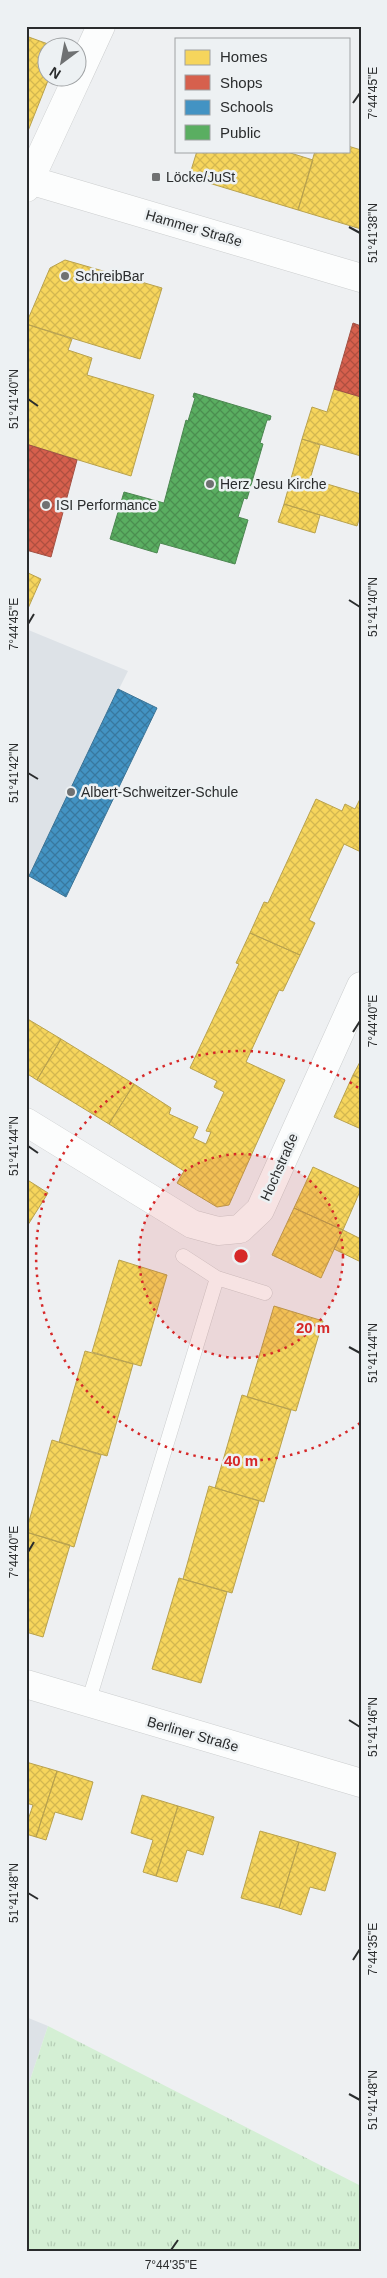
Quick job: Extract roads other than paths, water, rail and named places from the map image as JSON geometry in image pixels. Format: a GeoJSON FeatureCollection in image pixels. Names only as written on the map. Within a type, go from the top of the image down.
{"type":"FeatureCollection","features":[{"type":"Feature","properties":{"kind":"street"},"geometry":{"type":"LineString","coordinates":[[88,54],[101,26]]}},
{"type":"Feature","properties":{"kind":"street"},"geometry":{"type":"LineString","coordinates":[[28,183],[72,88]]}},
{"type":"Feature","properties":{"kind":"street","name":"Hammer Straße"},"geometry":{"type":"LineString","coordinates":[[28,183],[361,278]]}},
{"type":"Feature","properties":{"kind":"street","name":"Hochstraße"},"geometry":{"type":"LineString","coordinates":[[26,1122],[192,1224],[218,1231],[240,1229],[260,1210],[361,986]]}},
{"type":"Feature","properties":{"kind":"street","name":"Berliner Straße"},"geometry":{"type":"LineString","coordinates":[[26,1684],[361,1783]]}},
{"type":"Feature","properties":{"kind":"lane"},"geometry":{"type":"LineString","coordinates":[[183,1256],[217,1278],[265,1293]]}},
{"type":"Feature","properties":{"kind":"lane"},"geometry":{"type":"LineString","coordinates":[[88,1703],[217,1278]]}},
{"type":"Feature","properties":{"kind":"place","name":"Löcke/JuSt"},"geometry":{"type":"Point","coordinates":[156,177]}},
{"type":"Feature","properties":{"kind":"place","name":"SchreibBar"},"geometry":{"type":"Point","coordinates":[65,276]}},
{"type":"Feature","properties":{"kind":"place","name":"Herz Jesu Kirche"},"geometry":{"type":"Point","coordinates":[210,484]}},
{"type":"Feature","properties":{"kind":"place","name":"ISI Performance"},"geometry":{"type":"Point","coordinates":[46,505]}},
{"type":"Feature","properties":{"kind":"place","name":"Albert-Schweitzer-Schule"},"geometry":{"type":"Point","coordinates":[71,792]}}]}
